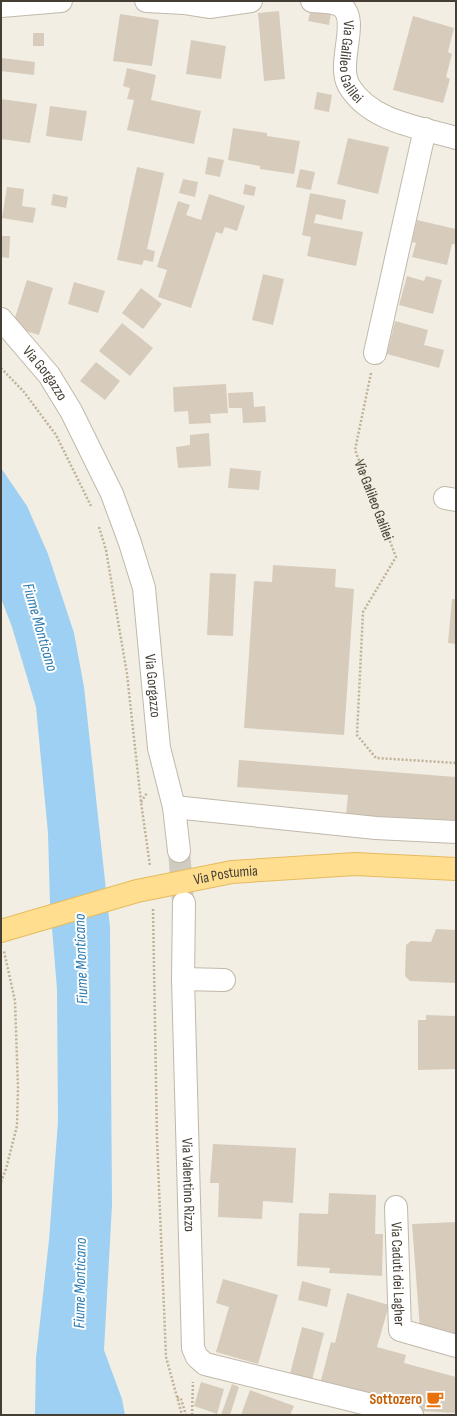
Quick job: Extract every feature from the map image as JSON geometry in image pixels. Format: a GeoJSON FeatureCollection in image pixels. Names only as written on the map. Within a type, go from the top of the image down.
{"type":"FeatureCollection","features":[{"type":"Feature","properties":{"kind":"main road","name":"Via Postumia"},"geometry":{"type":"LineString","coordinates":[[11,928],[137,891],[232,872],[355,864],[456,869]]}},
{"type":"Feature","properties":{"kind":"street"},"geometry":{"type":"LineString","coordinates":[[1,6],[61,1]]}},
{"type":"Feature","properties":{"kind":"street"},"geometry":{"type":"LineString","coordinates":[[146,1],[184,3],[209,7],[251,1]]}},
{"type":"Feature","properties":{"kind":"street","name":"Via Galileo Galilei"},"geometry":{"type":"LineString","coordinates":[[312,1],[336,3],[343,7],[348,14],[349,23],[344,68],[349,85],[368,108],[384,117],[456,138]]}},
{"type":"Feature","properties":{"kind":"street"},"geometry":{"type":"LineString","coordinates":[[375,353],[425,129]]}},
{"type":"Feature","properties":{"kind":"street","name":"Via Gorgazzo"},"geometry":{"type":"LineString","coordinates":[[1,319],[48,375],[71,410],[112,494],[130,542],[144,588],[159,748],[174,807]]}},
{"type":"Feature","properties":{"kind":"street"},"geometry":{"type":"LineString","coordinates":[[179,851],[174,807],[376,828],[456,832]]}},
{"type":"Feature","properties":{"kind":"street","name":"Via Valentino Rizzo"},"geometry":{"type":"LineString","coordinates":[[184,903],[182,980],[193,1340],[197,1358]]}},
{"type":"Feature","properties":{"kind":"street"},"geometry":{"type":"LineString","coordinates":[[182,980],[224,980]]}},
{"type":"Feature","properties":{"kind":"street","name":"Via Caduti dei Lagher"},"geometry":{"type":"LineString","coordinates":[[396,1208],[400,1330],[456,1346]]}},
{"type":"Feature","properties":{"kind":"street"},"geometry":{"type":"LineString","coordinates":[[197,1358],[205,1364],[412,1415]]}},
{"type":"Feature","properties":{"kind":"path","name":"Via Galileo Galilei"},"geometry":{"type":"LineString","coordinates":[[375,353],[355,450],[396,557],[363,612],[357,735],[376,758],[456,763]]}},
{"type":"Feature","properties":{"kind":"path"},"geometry":{"type":"LineString","coordinates":[[1,1182],[6,1169],[17,1126],[18,1088],[11,928]]}},
{"type":"Feature","properties":{"kind":"path"},"geometry":{"type":"LineString","coordinates":[[192,1415],[194,1372],[197,1358]]}},
{"type":"Feature","properties":{"kind":"path"},"geometry":{"type":"LineString","coordinates":[[177,1397],[181,1399],[186,1415]]}},
{"type":"Feature","properties":{"kind":"water","name":"Fiume Monticano"},"geometry":{"type":"Polygon","coordinates":[[[1,468],[27,506],[48,554],[74,633],[84,687],[110,927],[112,1205],[104,1350],[122,1399],[125,1415],[35,1415],[36,1358],[49,1240],[58,1122],[57,989],[50,904],[48,833],[36,707],[12,627],[1,598],[1,468]]]}},
{"type":"Feature","properties":{"kind":"building"},"geometry":{"type":"Polygon","coordinates":[[[311,9],[331,13],[329,25],[308,21],[311,9]]]}},
{"type":"Feature","properties":{"kind":"building"},"geometry":{"type":"Polygon","coordinates":[[[279,11],[285,79],[264,81],[258,13],[279,11]]]}},
{"type":"Feature","properties":{"kind":"building"},"geometry":{"type":"Polygon","coordinates":[[[120,14],[159,20],[152,66],[113,61],[120,14]]]}},
{"type":"Feature","properties":{"kind":"building"},"geometry":{"type":"Polygon","coordinates":[[[413,16],[454,28],[448,52],[452,54],[446,77],[450,79],[443,103],[393,90],[413,16]]]}},
{"type":"Feature","properties":{"kind":"building"},"geometry":{"type":"Polygon","coordinates":[[[33,33],[44,33],[44,46],[33,46],[33,33]]]}},
{"type":"Feature","properties":{"kind":"building"},"geometry":{"type":"Polygon","coordinates":[[[191,40],[226,46],[221,79],[186,74],[191,40]]]}},
{"type":"Feature","properties":{"kind":"building"},"geometry":{"type":"Polygon","coordinates":[[[2,58],[35,62],[34,75],[1,71],[2,58]]]}},
{"type":"Feature","properties":{"kind":"building"},"geometry":{"type":"Polygon","coordinates":[[[127,68],[156,75],[151,100],[201,111],[194,144],[127,130],[134,100],[127,99],[130,88],[123,86],[127,68]]]}},
{"type":"Feature","properties":{"kind":"building"},"geometry":{"type":"Polygon","coordinates":[[[317,92],[332,95],[329,112],[314,109],[317,92]]]}},
{"type":"Feature","properties":{"kind":"building"},"geometry":{"type":"Polygon","coordinates":[[[1,99],[37,104],[30,143],[1,139],[1,99]]]}},
{"type":"Feature","properties":{"kind":"building"},"geometry":{"type":"Polygon","coordinates":[[[50,106],[87,111],[82,141],[46,136],[50,106]]]}},
{"type":"Feature","properties":{"kind":"building"},"geometry":{"type":"Polygon","coordinates":[[[233,128],[267,133],[267,136],[300,141],[294,174],[260,169],[260,166],[228,160],[233,128]]]}},
{"type":"Feature","properties":{"kind":"building"},"geometry":{"type":"Polygon","coordinates":[[[348,138],[389,147],[378,194],[337,184],[348,138]]]}},
{"type":"Feature","properties":{"kind":"building"},"geometry":{"type":"Polygon","coordinates":[[[208,157],[224,160],[220,177],[205,174],[208,157]]]}},
{"type":"Feature","properties":{"kind":"building"},"geometry":{"type":"Polygon","coordinates":[[[137,167],[164,173],[147,249],[155,251],[153,262],[144,260],[142,265],[117,260],[137,167]]]}},
{"type":"Feature","properties":{"kind":"building"},"geometry":{"type":"Polygon","coordinates":[[[300,169],[315,172],[311,190],[296,187],[300,169]]]}},
{"type":"Feature","properties":{"kind":"building"},"geometry":{"type":"Polygon","coordinates":[[[183,179],[198,182],[195,197],[179,193],[183,179]]]}},
{"type":"Feature","properties":{"kind":"building"},"geometry":{"type":"Polygon","coordinates":[[[245,184],[256,187],[254,196],[243,194],[245,184]]]}},
{"type":"Feature","properties":{"kind":"building"},"geometry":{"type":"Polygon","coordinates":[[[7,187],[24,189],[22,206],[36,208],[33,223],[2,218],[7,187]]]}},
{"type":"Feature","properties":{"kind":"building"},"geometry":{"type":"Polygon","coordinates":[[[310,193],[346,200],[342,220],[316,214],[314,223],[363,232],[356,266],[307,256],[311,237],[302,235],[310,193]]]}},
{"type":"Feature","properties":{"kind":"building"},"geometry":{"type":"Polygon","coordinates":[[[53,194],[68,197],[66,208],[51,205],[53,194]]]}},
{"type":"Feature","properties":{"kind":"building"},"geometry":{"type":"Polygon","coordinates":[[[209,194],[245,206],[237,231],[225,227],[222,234],[216,232],[191,308],[158,297],[167,270],[157,267],[178,201],[190,205],[186,215],[201,220],[209,194]]]}},
{"type":"Feature","properties":{"kind":"building"},"geometry":{"type":"Polygon","coordinates":[[[417,220],[456,229],[456,244],[452,244],[447,265],[412,257],[416,243],[412,242],[417,220]]]}},
{"type":"Feature","properties":{"kind":"building"},"geometry":{"type":"Polygon","coordinates":[[[1,236],[10,236],[9,258],[1,257],[1,236]]]}},
{"type":"Feature","properties":{"kind":"building"},"geometry":{"type":"Polygon","coordinates":[[[263,274],[284,279],[273,325],[252,320],[263,274]]]}},
{"type":"Feature","properties":{"kind":"building"},"geometry":{"type":"Polygon","coordinates":[[[407,276],[424,281],[426,276],[442,280],[433,314],[399,305],[407,276]]]}},
{"type":"Feature","properties":{"kind":"building"},"geometry":{"type":"Polygon","coordinates":[[[27,280],[53,288],[39,335],[12,327],[27,280]]]}},
{"type":"Feature","properties":{"kind":"building"},"geometry":{"type":"Polygon","coordinates":[[[74,282],[105,291],[98,313],[68,304],[74,282]]]}},
{"type":"Feature","properties":{"kind":"building"},"geometry":{"type":"Polygon","coordinates":[[[141,288],[162,304],[143,329],[122,313],[141,288]]]}},
{"type":"Feature","properties":{"kind":"building"},"geometry":{"type":"Polygon","coordinates":[[[395,321],[428,330],[424,345],[444,350],[439,368],[387,354],[395,321]]]}},
{"type":"Feature","properties":{"kind":"building"},"geometry":{"type":"Polygon","coordinates":[[[122,323],[153,348],[130,376],[99,351],[122,323]]]}},
{"type":"Feature","properties":{"kind":"building"},"geometry":{"type":"Polygon","coordinates":[[[96,362],[120,381],[105,400],[80,381],[96,362]]]}},
{"type":"Feature","properties":{"kind":"building"},"geometry":{"type":"Polygon","coordinates":[[[226,384],[228,413],[210,414],[211,423],[189,424],[188,411],[174,412],[173,387],[226,384]]]}},
{"type":"Feature","properties":{"kind":"building"},"geometry":{"type":"Polygon","coordinates":[[[253,392],[254,407],[265,406],[266,422],[243,423],[242,408],[229,408],[228,393],[253,392]]]}},
{"type":"Feature","properties":{"kind":"building"},"geometry":{"type":"Polygon","coordinates":[[[209,433],[211,466],[178,468],[176,447],[190,445],[190,435],[209,433]]]}},
{"type":"Feature","properties":{"kind":"building"},"geometry":{"type":"Polygon","coordinates":[[[230,468],[261,471],[259,490],[228,488],[230,468]]]}},
{"type":"Feature","properties":{"kind":"building"},"geometry":{"type":"Polygon","coordinates":[[[273,565],[336,569],[335,587],[354,589],[344,735],[244,728],[254,581],[272,582],[273,565]]]}},
{"type":"Feature","properties":{"kind":"building"},"geometry":{"type":"Polygon","coordinates":[[[210,573],[236,574],[233,636],[207,635],[210,573]]]}},
{"type":"Feature","properties":{"kind":"building"},"geometry":{"type":"Polygon","coordinates":[[[452,599],[456,599],[456,644],[448,643],[452,599]]]}},
{"type":"Feature","properties":{"kind":"building"},"geometry":{"type":"Polygon","coordinates":[[[239,760],[456,777],[456,823],[346,815],[348,795],[237,787],[239,760]]]}},
{"type":"Feature","properties":{"kind":"building"},"geometry":{"type":"Polygon","coordinates":[[[436,929],[456,930],[456,983],[410,981],[405,976],[406,945],[411,941],[431,942],[436,929]]]}},
{"type":"Feature","properties":{"kind":"building"},"geometry":{"type":"Polygon","coordinates":[[[426,1015],[456,1016],[456,1069],[418,1070],[418,1020],[426,1020],[426,1015]]]}},
{"type":"Feature","properties":{"kind":"building"},"geometry":{"type":"Polygon","coordinates":[[[213,1144],[296,1148],[293,1203],[263,1201],[262,1219],[218,1217],[219,1183],[210,1183],[213,1144]]]}},
{"type":"Feature","properties":{"kind":"building"},"geometry":{"type":"Polygon","coordinates":[[[329,1193],[376,1195],[375,1234],[383,1234],[382,1276],[329,1273],[330,1268],[297,1266],[299,1213],[328,1214],[329,1193]]]}},
{"type":"Feature","properties":{"kind":"building"},"geometry":{"type":"Polygon","coordinates":[[[456,1222],[456,1338],[420,1329],[412,1224],[456,1222]]]}},
{"type":"Feature","properties":{"kind":"building"},"geometry":{"type":"Polygon","coordinates":[[[223,1279],[278,1295],[258,1364],[216,1352],[229,1307],[216,1303],[223,1279]]]}},
{"type":"Feature","properties":{"kind":"building"},"geometry":{"type":"Polygon","coordinates":[[[302,1281],[331,1289],[327,1307],[298,1300],[302,1281]]]}},
{"type":"Feature","properties":{"kind":"building"},"geometry":{"type":"Polygon","coordinates":[[[347,1293],[389,1305],[377,1347],[406,1355],[404,1363],[456,1377],[456,1413],[419,1411],[320,1384],[331,1342],[335,1343],[347,1293]]]}},
{"type":"Feature","properties":{"kind":"building"},"geometry":{"type":"Polygon","coordinates":[[[302,1327],[324,1333],[312,1380],[290,1374],[302,1327]]]}},
{"type":"Feature","properties":{"kind":"building"},"geometry":{"type":"Polygon","coordinates":[[[201,1382],[224,1389],[217,1414],[194,1406],[201,1382]]]}},
{"type":"Feature","properties":{"kind":"building"},"geometry":{"type":"Polygon","coordinates":[[[232,1384],[239,1387],[230,1415],[221,1415],[232,1384]]]}},
{"type":"Feature","properties":{"kind":"building"},"geometry":{"type":"Polygon","coordinates":[[[250,1390],[294,1406],[290,1415],[241,1415],[250,1390]]]}},
{"type":"Feature","properties":{"kind":"tunnel"},"geometry":{"type":"LineString","coordinates":[[179,851],[183,901]]}},
{"type":"Feature","properties":{"kind":"place","name":"Sottozero"},"geometry":{"type":"Point","coordinates":[435,1399]}}]}
